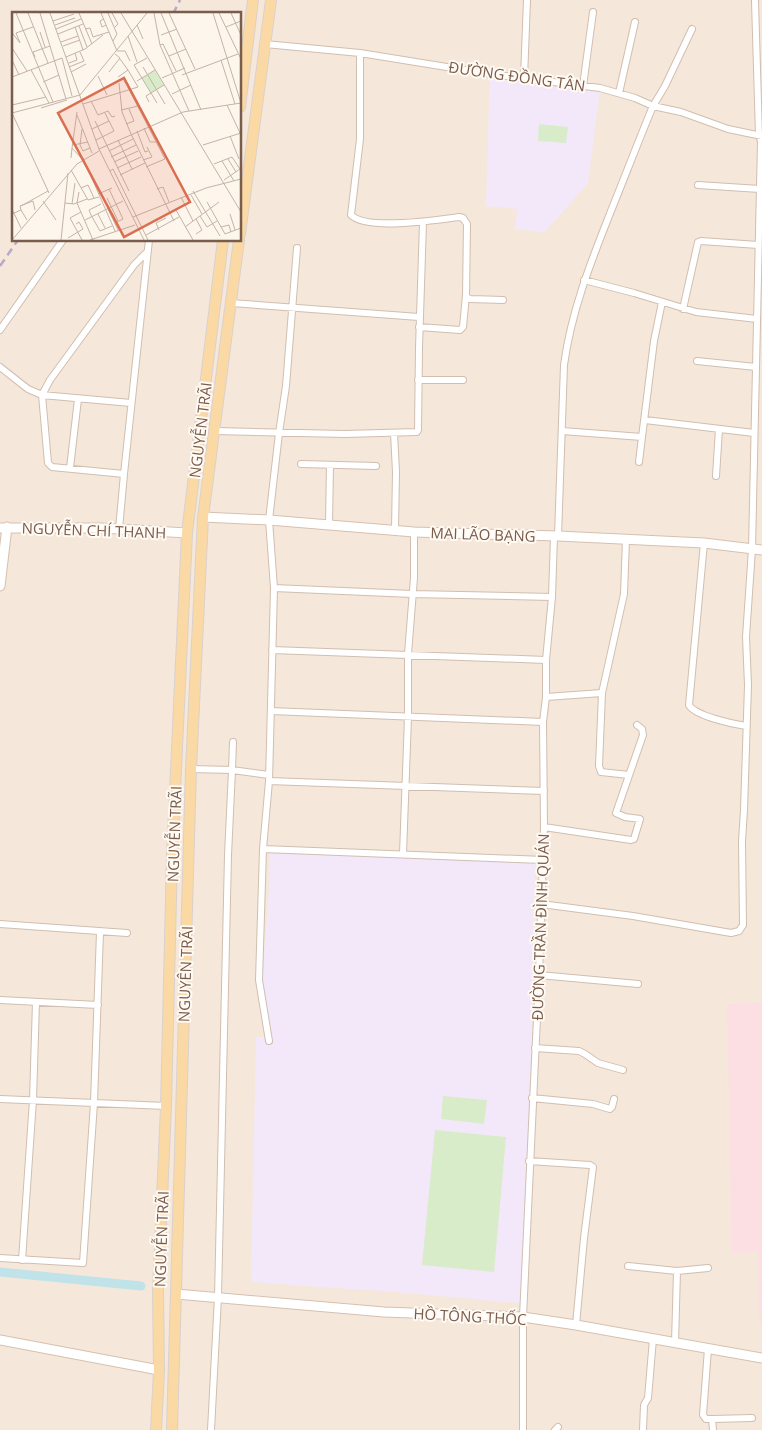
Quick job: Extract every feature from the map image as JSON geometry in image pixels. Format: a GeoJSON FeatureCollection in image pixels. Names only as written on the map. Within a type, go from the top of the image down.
{"type":"FeatureCollection","features":[{"type":"Feature","properties":{"kind":"main road"},"geometry":{"type":"LineString","coordinates":[[241,98],[253,0]]}},
{"type":"Feature","properties":{"kind":"main road"},"geometry":{"type":"LineString","coordinates":[[241,226],[271,0]]}},
{"type":"Feature","properties":{"kind":"main road","name":"NGUYỄN TRÃI"},"geometry":{"type":"LineString","coordinates":[[156,1430],[158,1292],[166,1106],[172,856],[187,533],[224,241]]}},
{"type":"Feature","properties":{"kind":"main road","name":"NGUYỄN TRÃI"},"geometry":{"type":"LineString","coordinates":[[203,517],[239,241]]}},
{"type":"Feature","properties":{"kind":"main road"},"geometry":{"type":"LineString","coordinates":[[187,533],[203,517]]}},
{"type":"Feature","properties":{"kind":"main road","name":"NGUYÊN TRÃI"},"geometry":{"type":"LineString","coordinates":[[172,1430],[191,769],[203,517]]}},
{"type":"Feature","properties":{"kind":"main road"},"geometry":{"type":"LineString","coordinates":[[158,1292],[176,1294]]}},
{"type":"Feature","properties":{"kind":"main road"},"geometry":{"type":"LineString","coordinates":[[158,1370],[174,1370]]}},
{"type":"Feature","properties":{"kind":"street"},"geometry":{"type":"LineString","coordinates":[[524,78],[527,0]]}},
{"type":"Feature","properties":{"kind":"street"},"geometry":{"type":"LineString","coordinates":[[541,904],[633,916],[731,933],[740,930],[743,922],[742,841],[748,685],[746,638],[752,550],[758,245],[761,229],[759,29],[755,1]]}},
{"type":"Feature","properties":{"kind":"street"},"geometry":{"type":"LineString","coordinates":[[582,86],[593,12]]}},
{"type":"Feature","properties":{"kind":"street"},"geometry":{"type":"LineString","coordinates":[[619,93],[635,22]]}},
{"type":"Feature","properties":{"kind":"street","name":"ĐƯỜNG TRẦN ĐÌNH QUÁN"},"geometry":{"type":"LineString","coordinates":[[523,1430],[522,1317],[539,974],[544,828],[546,660],[556,536],[566,354],[584,280],[653,106],[665,86],[692,29]]}},
{"type":"Feature","properties":{"kind":"street","name":"ĐƯỜNG ĐỒNG TÂN"},"geometry":{"type":"LineString","coordinates":[[265,44],[360,52],[490,74],[582,86],[619,93],[653,106],[681,112],[728,129],[761,136]]}},
{"type":"Feature","properties":{"kind":"street"},"geometry":{"type":"LineString","coordinates":[[360,52],[360,139],[351,215],[355,219],[382,223],[423,222],[459,217],[463,218],[467,224],[466,295],[463,327],[460,330],[419,327]]}},
{"type":"Feature","properties":{"kind":"street"},"geometry":{"type":"LineString","coordinates":[[698,185],[760,189]]}},
{"type":"Feature","properties":{"kind":"street"},"geometry":{"type":"LineString","coordinates":[[215,431],[368,434],[415,432],[418,430],[419,317],[423,222]]}},
{"type":"Feature","properties":{"kind":"street"},"geometry":{"type":"LineString","coordinates":[[0,330],[63,241]]}},
{"type":"Feature","properties":{"kind":"street"},"geometry":{"type":"LineString","coordinates":[[119,529],[149,241]]}},
{"type":"Feature","properties":{"kind":"street"},"geometry":{"type":"LineString","coordinates":[[683,309],[698,242],[758,245]]}},
{"type":"Feature","properties":{"kind":"street"},"geometry":{"type":"LineString","coordinates":[[269,1041],[259,980],[263,849],[269,778],[274,588],[269,520],[286,386],[297,248]]}},
{"type":"Feature","properties":{"kind":"street"},"geometry":{"type":"LineString","coordinates":[[124,474],[52,467],[48,463],[42,396],[50,380],[122,280],[147,252]]}},
{"type":"Feature","properties":{"kind":"street"},"geometry":{"type":"LineString","coordinates":[[584,280],[683,309],[710,315],[757,319]]}},
{"type":"Feature","properties":{"kind":"street"},"geometry":{"type":"LineString","coordinates":[[466,295],[470,299],[503,300]]}},
{"type":"Feature","properties":{"kind":"street"},"geometry":{"type":"LineString","coordinates":[[639,462],[654,341],[662,302]]}},
{"type":"Feature","properties":{"kind":"street"},"geometry":{"type":"LineString","coordinates":[[231,304],[419,317]]}},
{"type":"Feature","properties":{"kind":"street"},"geometry":{"type":"LineString","coordinates":[[697,361],[756,367]]}},
{"type":"Feature","properties":{"kind":"street"},"geometry":{"type":"LineString","coordinates":[[0,367],[28,389],[42,396],[131,403]]}},
{"type":"Feature","properties":{"kind":"street"},"geometry":{"type":"LineString","coordinates":[[418,380],[463,380]]}},
{"type":"Feature","properties":{"kind":"street"},"geometry":{"type":"LineString","coordinates":[[70,468],[78,399]]}},
{"type":"Feature","properties":{"kind":"street"},"geometry":{"type":"LineString","coordinates":[[645,420],[754,433]]}},
{"type":"Feature","properties":{"kind":"street"},"geometry":{"type":"LineString","coordinates":[[716,476],[719,429]]}},
{"type":"Feature","properties":{"kind":"street"},"geometry":{"type":"LineString","coordinates":[[562,431],[642,437]]}},
{"type":"Feature","properties":{"kind":"street"},"geometry":{"type":"LineString","coordinates":[[394,433],[396,472],[395,530]]}},
{"type":"Feature","properties":{"kind":"street"},"geometry":{"type":"LineString","coordinates":[[301,464],[376,466]]}},
{"type":"Feature","properties":{"kind":"street"},"geometry":{"type":"LineString","coordinates":[[329,525],[330,465]]}},
{"type":"Feature","properties":{"kind":"street","name":"MAI LÃO BẠNG"},"geometry":{"type":"LineString","coordinates":[[203,517],[269,520],[414,532],[704,543],[762,550]]}},
{"type":"Feature","properties":{"kind":"street"},"geometry":{"type":"LineString","coordinates":[[0,586],[3,528]]}},
{"type":"Feature","properties":{"kind":"street","name":"NGUYỄN CHÍ THANH"},"geometry":{"type":"LineString","coordinates":[[3,528],[119,529],[187,533]]}},
{"type":"Feature","properties":{"kind":"street"},"geometry":{"type":"LineString","coordinates":[[403,854],[408,717],[408,654],[414,578],[414,532]]}},
{"type":"Feature","properties":{"kind":"street"},"geometry":{"type":"LineString","coordinates":[[626,539],[624,594],[602,693],[599,766],[601,772],[629,775]]}},
{"type":"Feature","properties":{"kind":"street"},"geometry":{"type":"LineString","coordinates":[[704,543],[689,705],[691,709],[715,719],[746,726]]}},
{"type":"Feature","properties":{"kind":"street"},"geometry":{"type":"LineString","coordinates":[[274,588],[412,594],[552,597]]}},
{"type":"Feature","properties":{"kind":"street"},"geometry":{"type":"LineString","coordinates":[[272,650],[546,660]]}},
{"type":"Feature","properties":{"kind":"street"},"geometry":{"type":"LineString","coordinates":[[546,697],[602,693]]}},
{"type":"Feature","properties":{"kind":"street"},"geometry":{"type":"LineString","coordinates":[[271,711],[544,722]]}},
{"type":"Feature","properties":{"kind":"street"},"geometry":{"type":"LineString","coordinates":[[544,828],[634,839],[640,819],[625,817],[616,812],[643,735],[642,728],[637,725]]}},
{"type":"Feature","properties":{"kind":"street"},"geometry":{"type":"LineString","coordinates":[[211,1430],[218,1297],[228,855],[233,742]]}},
{"type":"Feature","properties":{"kind":"street"},"geometry":{"type":"LineString","coordinates":[[191,769],[232,770],[269,778],[406,787],[544,791]]}},
{"type":"Feature","properties":{"kind":"street"},"geometry":{"type":"LineString","coordinates":[[263,849],[543,860]]}},
{"type":"Feature","properties":{"kind":"street"},"geometry":{"type":"LineString","coordinates":[[0,924],[127,933]]}},
{"type":"Feature","properties":{"kind":"street"},"geometry":{"type":"LineString","coordinates":[[0,1258],[84,1263],[94,1103],[100,932]]}},
{"type":"Feature","properties":{"kind":"street"},"geometry":{"type":"LineString","coordinates":[[539,974],[638,984]]}},
{"type":"Feature","properties":{"kind":"street"},"geometry":{"type":"LineString","coordinates":[[0,1000],[98,1005]]}},
{"type":"Feature","properties":{"kind":"street"},"geometry":{"type":"LineString","coordinates":[[22,1260],[33,1100],[36,1002]]}},
{"type":"Feature","properties":{"kind":"street"},"geometry":{"type":"LineString","coordinates":[[535,1048],[579,1051],[598,1063],[623,1070]]}},
{"type":"Feature","properties":{"kind":"street"},"geometry":{"type":"LineString","coordinates":[[532,1098],[593,1104],[610,1108],[614,1099]]}},
{"type":"Feature","properties":{"kind":"street"},"geometry":{"type":"LineString","coordinates":[[0,1099],[166,1106]]}},
{"type":"Feature","properties":{"kind":"street"},"geometry":{"type":"LineString","coordinates":[[529,1161],[590,1165],[593,1168],[576,1325]]}},
{"type":"Feature","properties":{"kind":"street"},"geometry":{"type":"LineString","coordinates":[[628,1266],[677,1270],[708,1268]]}},
{"type":"Feature","properties":{"kind":"street"},"geometry":{"type":"LineString","coordinates":[[676,1343],[677,1270]]}},
{"type":"Feature","properties":{"kind":"street","name":"HỒ TÔNG THỐC"},"geometry":{"type":"LineString","coordinates":[[176,1294],[384,1312],[522,1317],[762,1358]]}},
{"type":"Feature","properties":{"kind":"street"},"geometry":{"type":"LineString","coordinates":[[643,1430],[644,1405],[648,1398],[653,1339]]}},
{"type":"Feature","properties":{"kind":"street"},"geometry":{"type":"LineString","coordinates":[[0,1340],[158,1370]]}},
{"type":"Feature","properties":{"kind":"street"},"geometry":{"type":"LineString","coordinates":[[708,1348],[703,1415],[706,1419],[752,1418]]}},
{"type":"Feature","properties":{"kind":"street"},"geometry":{"type":"LineString","coordinates":[[712,1419],[713,1430]]}},
{"type":"Feature","properties":{"kind":"shaded area"},"geometry":{"type":"Polygon","coordinates":[[[0,0],[762,0],[762,1430],[0,1430],[0,0]]]}},
{"type":"Feature","properties":{"kind":"shaded area"},"geometry":{"type":"Polygon","coordinates":[[[490,74],[600,88],[588,183],[545,232],[515,229],[517,209],[486,206],[490,74]]]}},
{"type":"Feature","properties":{"kind":"shaded area"},"geometry":{"type":"Polygon","coordinates":[[[270,852],[535,859],[532,1047],[520,1303],[251,1282],[256,1037],[272,1037],[262,984],[270,852]]]}},
{"type":"Feature","properties":{"kind":"shaded area"},"geometry":{"type":"Polygon","coordinates":[[[762,1003],[762,1323],[759,1323],[758,1252],[732,1253],[727,1004],[762,1003]]]}},
{"type":"Feature","properties":{"kind":"green space"},"geometry":{"type":"Polygon","coordinates":[[[539,124],[568,127],[566,143],[538,141],[539,124]]]}},
{"type":"Feature","properties":{"kind":"green space"},"geometry":{"type":"Polygon","coordinates":[[[443,1096],[487,1100],[484,1124],[441,1119],[443,1096]]]}},
{"type":"Feature","properties":{"kind":"green space"},"geometry":{"type":"Polygon","coordinates":[[[435,1130],[506,1137],[494,1272],[422,1265],[435,1130]]]}},
{"type":"Feature","properties":{"kind":"waterway"},"geometry":{"type":"LineString","coordinates":[[0,1272],[141,1286]]}},
{"type":"Feature","properties":{"kind":"railway"},"geometry":{"type":"LineString","coordinates":[[174,12],[180,0]]}},
{"type":"Feature","properties":{"kind":"railway"},"geometry":{"type":"LineString","coordinates":[[0,266],[17,241]]}}]}
